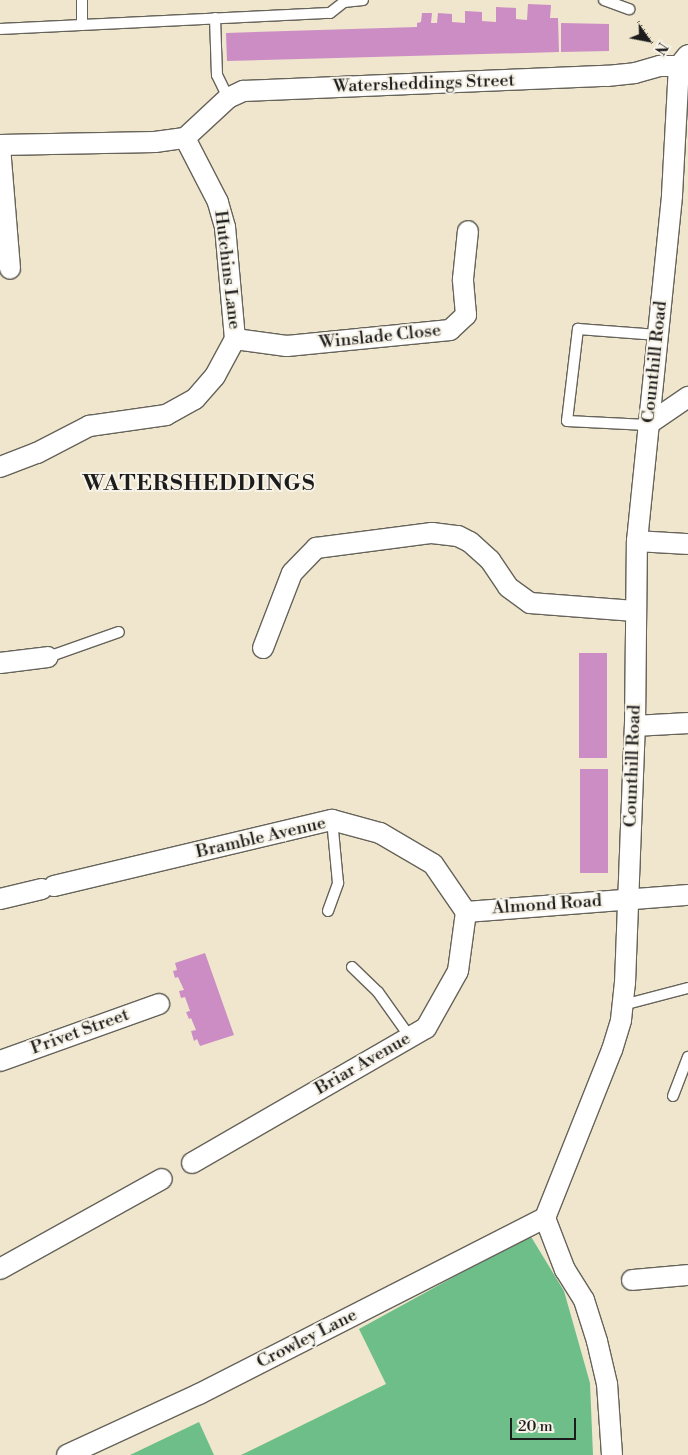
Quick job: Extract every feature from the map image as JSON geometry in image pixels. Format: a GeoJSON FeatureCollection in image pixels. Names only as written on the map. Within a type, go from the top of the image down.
{"type":"FeatureCollection","features":[{"type":"Feature","properties":{"kind":"street","name":"Watersheddings Street"},"geometry":{"type":"LineString","coordinates":[[185,138],[228,98],[244,91],[607,76],[635,73],[684,61]]}},
{"type":"Feature","properties":{"kind":"street","name":"Counthill Road"},"geometry":{"type":"LineString","coordinates":[[545,1218],[612,1050],[625,983],[635,726],[637,541],[684,61]]}},
{"type":"Feature","properties":{"kind":"street"},"geometry":{"type":"LineString","coordinates":[[10,268],[0,146],[155,142],[185,138]]}},
{"type":"Feature","properties":{"kind":"street","name":"Hutchins Lane"},"geometry":{"type":"LineString","coordinates":[[0,466],[37,453],[89,426],[166,415],[195,399],[216,376],[235,339],[225,228],[218,202],[185,138]]}},
{"type":"Feature","properties":{"kind":"street","name":"Winslade Close"},"geometry":{"type":"LineString","coordinates":[[235,339],[287,346],[450,330],[466,315],[463,279],[468,231]]}},
{"type":"Feature","properties":{"kind":"street"},"geometry":{"type":"LineString","coordinates":[[647,425],[688,397]]}},
{"type":"Feature","properties":{"kind":"street"},"geometry":{"type":"LineString","coordinates":[[263,648],[292,573],[316,548],[432,533],[458,536],[470,542],[490,560],[508,587],[530,602],[635,611]]}},
{"type":"Feature","properties":{"kind":"street"},"geometry":{"type":"LineString","coordinates":[[637,541],[688,544]]}},
{"type":"Feature","properties":{"kind":"street"},"geometry":{"type":"LineString","coordinates":[[0,663],[48,657]]}},
{"type":"Feature","properties":{"kind":"street"},"geometry":{"type":"LineString","coordinates":[[635,726],[688,723]]}},
{"type":"Feature","properties":{"kind":"street","name":"Bramble Avenue"},"geometry":{"type":"LineString","coordinates":[[0,899],[332,820],[380,833],[433,864],[466,912]]}},
{"type":"Feature","properties":{"kind":"street","name":"Almond Road"},"geometry":{"type":"LineString","coordinates":[[466,912],[688,895]]}},
{"type":"Feature","properties":{"kind":"street","name":"Briar Avenue"},"geometry":{"type":"LineString","coordinates":[[192,1163],[426,1028],[458,971],[466,912]]}},
{"type":"Feature","properties":{"kind":"street","name":"Privet Street"},"geometry":{"type":"LineString","coordinates":[[0,1061],[159,1004]]}},
{"type":"Feature","properties":{"kind":"street"},"geometry":{"type":"LineString","coordinates":[[0,1269],[162,1179]]}},
{"type":"Feature","properties":{"kind":"street"},"geometry":{"type":"LineString","coordinates":[[545,1218],[564,1270],[584,1300],[597,1340],[607,1384],[612,1455]]}},
{"type":"Feature","properties":{"kind":"street","name":"Crowley Lane"},"geometry":{"type":"LineString","coordinates":[[67,1455],[199,1394],[545,1218]]}},
{"type":"Feature","properties":{"kind":"street"},"geometry":{"type":"LineString","coordinates":[[632,1280],[688,1275]]}},
{"type":"Feature","properties":{"kind":"lane"},"geometry":{"type":"LineString","coordinates":[[82,0],[82,25]]}},
{"type":"Feature","properties":{"kind":"lane"},"geometry":{"type":"LineString","coordinates":[[0,29],[330,13],[337,3],[363,0]]}},
{"type":"Feature","properties":{"kind":"lane"},"geometry":{"type":"LineString","coordinates":[[604,0],[629,9]]}},
{"type":"Feature","properties":{"kind":"lane"},"geometry":{"type":"LineString","coordinates":[[214,18],[217,76],[228,98]]}},
{"type":"Feature","properties":{"kind":"lane"},"geometry":{"type":"LineString","coordinates":[[647,425],[567,421],[578,329],[658,335]]}},
{"type":"Feature","properties":{"kind":"lane"},"geometry":{"type":"LineString","coordinates":[[48,657],[119,632]]}},
{"type":"Feature","properties":{"kind":"lane"},"geometry":{"type":"LineString","coordinates":[[328,911],[338,883],[332,820]]}},
{"type":"Feature","properties":{"kind":"lane"},"geometry":{"type":"LineString","coordinates":[[352,967],[378,992],[410,1037]]}},
{"type":"Feature","properties":{"kind":"lane"},"geometry":{"type":"LineString","coordinates":[[622,1005],[688,988]]}},
{"type":"Feature","properties":{"kind":"lane"},"geometry":{"type":"LineString","coordinates":[[673,1096],[688,1056]]}},
{"type":"Feature","properties":{"kind":"green space"},"geometry":{"type":"Polygon","coordinates":[[[530,1235],[564,1291],[590,1383],[593,1455],[241,1455],[386,1384],[359,1329],[530,1235]]]}},
{"type":"Feature","properties":{"kind":"green space"},"geometry":{"type":"Polygon","coordinates":[[[199,1422],[214,1455],[130,1455],[199,1422]]]}},
{"type":"Feature","properties":{"kind":"building"},"geometry":{"type":"Polygon","coordinates":[[[528,4],[551,5],[550,18],[558,18],[559,52],[227,61],[226,33],[417,27],[417,23],[421,22],[422,13],[432,13],[431,23],[437,23],[438,13],[452,14],[452,22],[465,23],[465,11],[482,12],[482,21],[496,22],[496,7],[516,8],[516,19],[527,20],[528,4]]]}},
{"type":"Feature","properties":{"kind":"building"},"geometry":{"type":"Polygon","coordinates":[[[561,23],[609,24],[609,51],[561,52],[561,23]]]}},
{"type":"Feature","properties":{"kind":"building"},"geometry":{"type":"Polygon","coordinates":[[[579,653],[607,653],[607,758],[579,758],[579,653]]]}},
{"type":"Feature","properties":{"kind":"building"},"geometry":{"type":"Polygon","coordinates":[[[580,769],[608,769],[608,873],[580,873],[580,769]]]}},
{"type":"Feature","properties":{"kind":"building"},"geometry":{"type":"Polygon","coordinates":[[[205,953],[234,1035],[200,1046],[197,1039],[194,1041],[191,1031],[196,1030],[186,1012],[190,1011],[185,997],[181,998],[179,991],[184,990],[178,977],[175,978],[173,971],[177,970],[175,963],[205,953]]]}},
{"type":"Feature","properties":{"kind":"district","name":"WATERSHEDDINGS"},"geometry":{"type":"Point","coordinates":[199,484]}}]}
